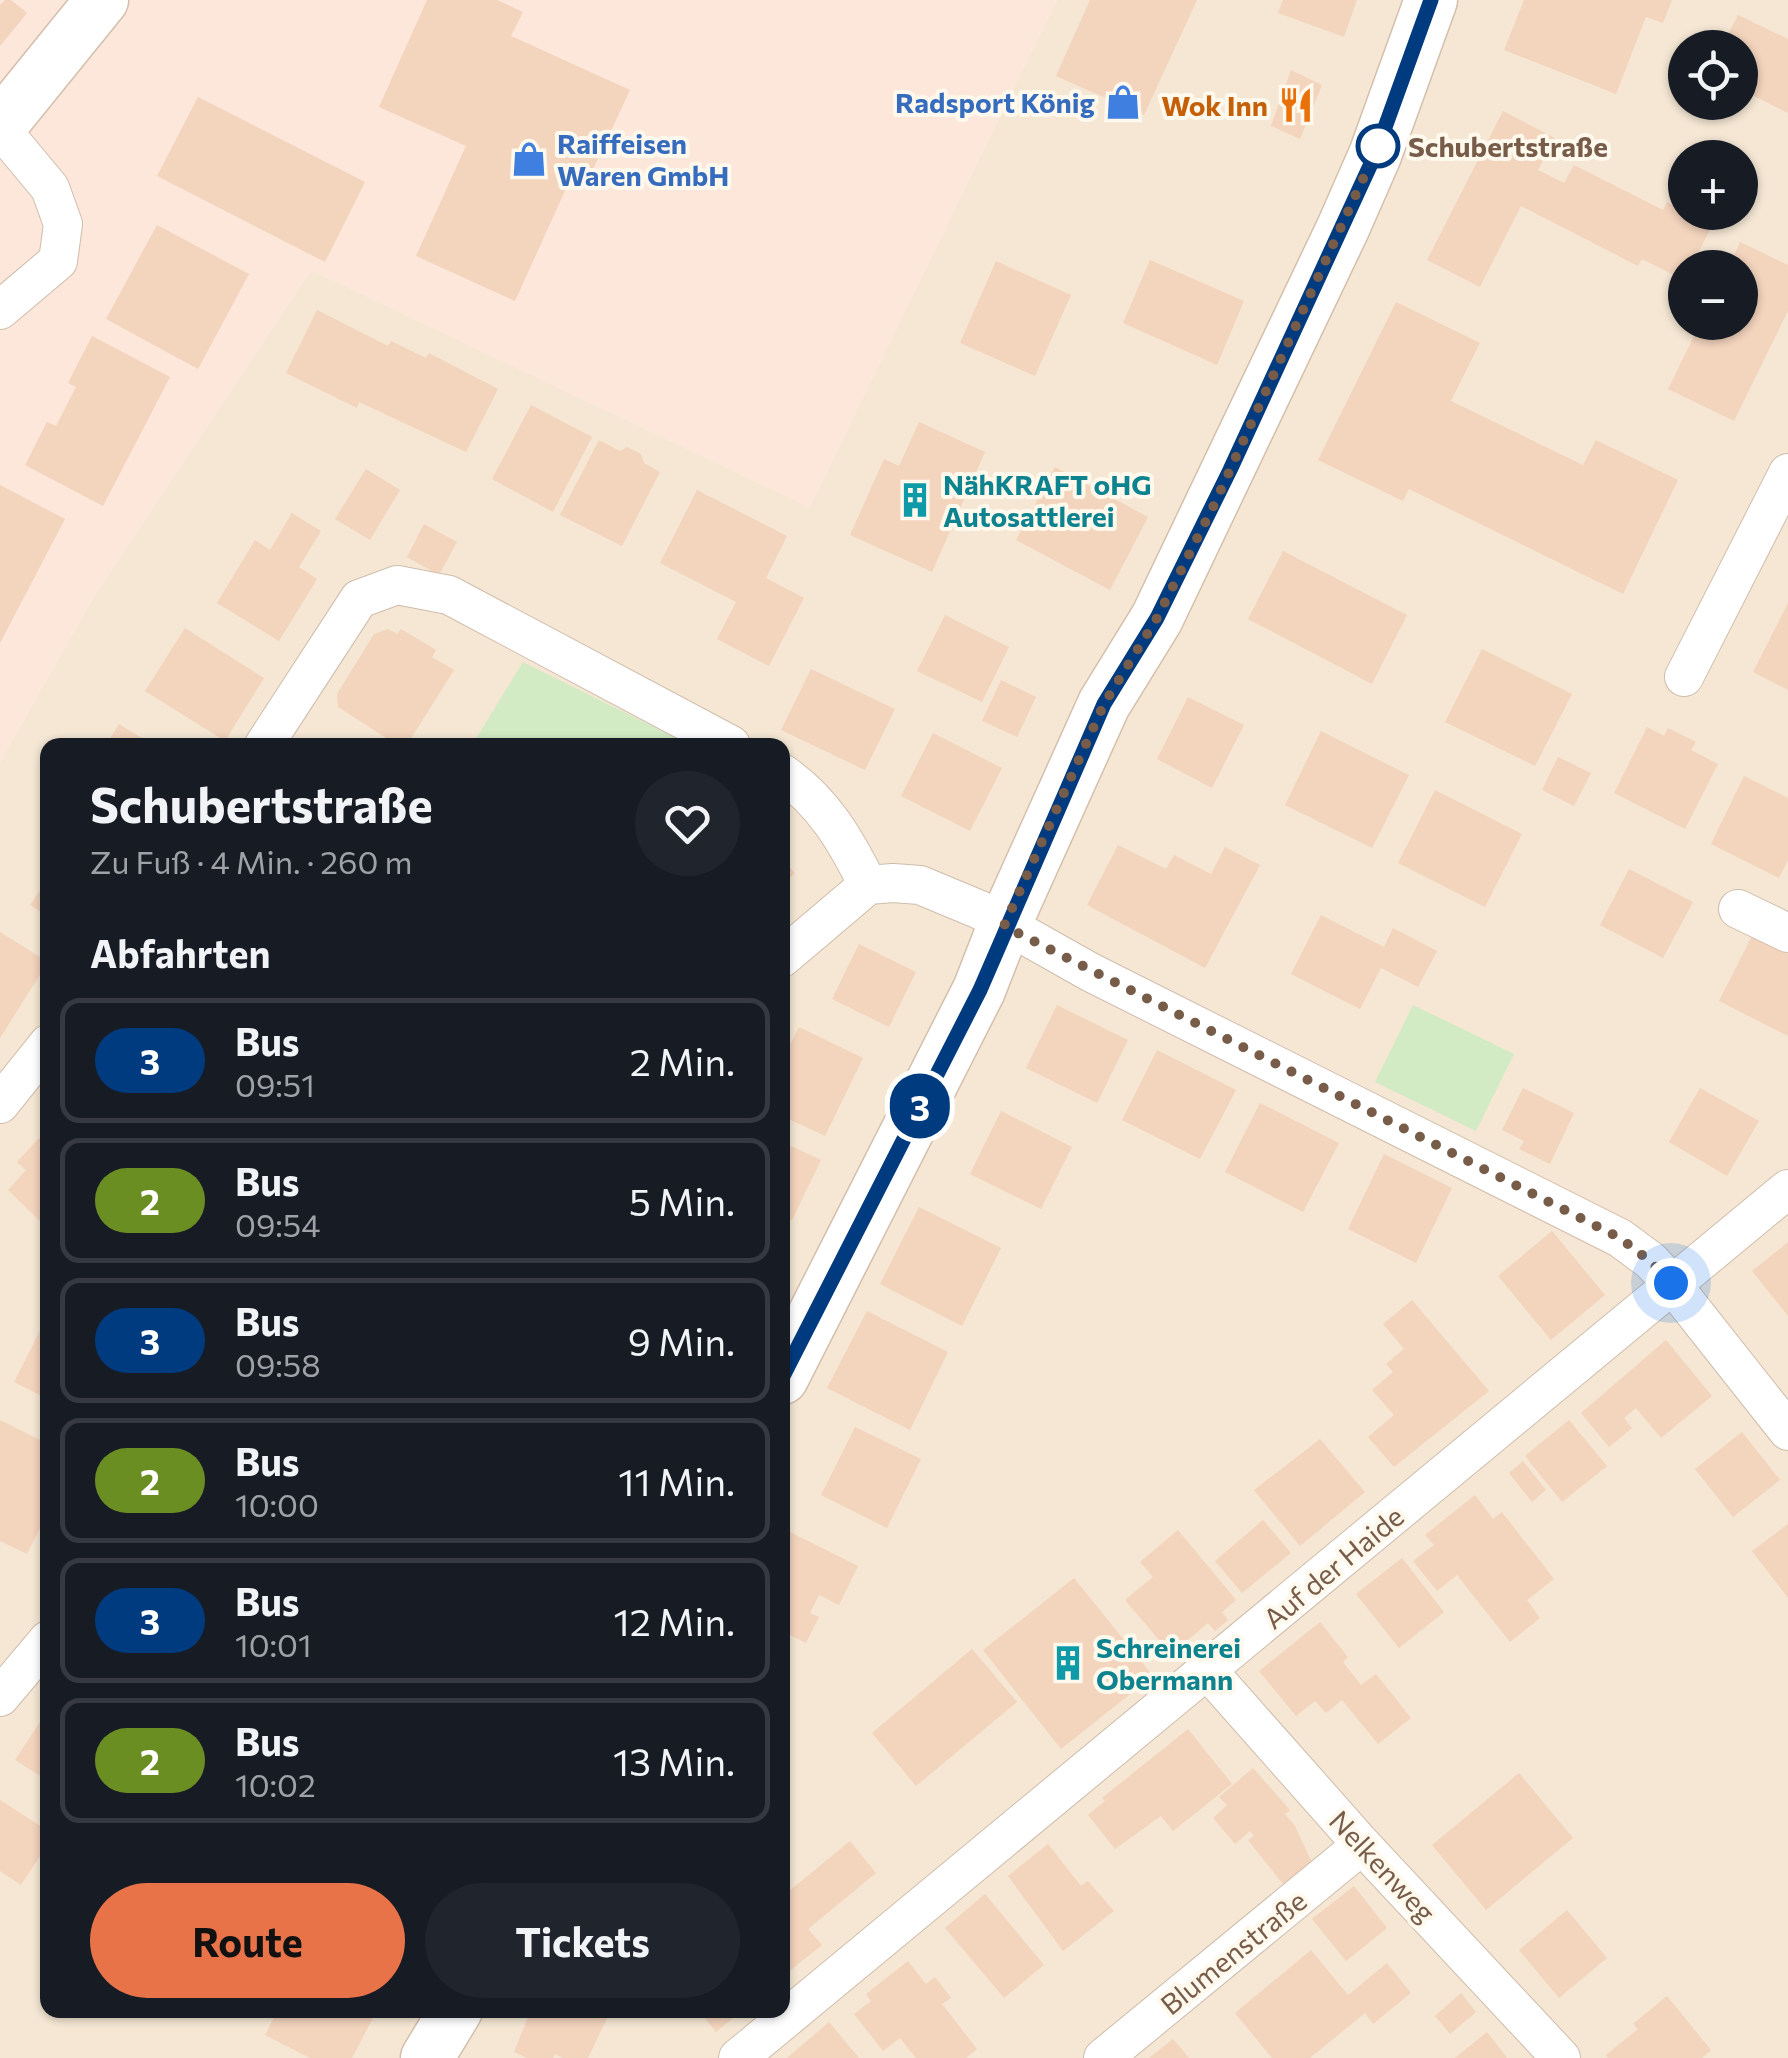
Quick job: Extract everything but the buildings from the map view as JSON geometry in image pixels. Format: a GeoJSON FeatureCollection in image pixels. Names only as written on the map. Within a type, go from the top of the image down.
{"type":"FeatureCollection","features":[{"type":"Feature","properties":{"kind":"street"},"geometry":{"type":"LineString","coordinates":[[0,310],[58,261],[63,224],[50,188],[0,127],[102,0]]}},
{"type":"Feature","properties":{"kind":"street"},"geometry":{"type":"LineString","coordinates":[[790,1362],[980,990],[1004,926],[1104,704],[1157,618],[1343,228],[1375,155],[1431,0]]}},
{"type":"Feature","properties":{"kind":"street"},"geometry":{"type":"LineString","coordinates":[[1684,678],[1788,473]]}},
{"type":"Feature","properties":{"kind":"street"},"geometry":{"type":"LineString","coordinates":[[269,738],[359,599],[397,585],[449,596],[718,738]]}},
{"type":"Feature","properties":{"kind":"street"},"geometry":{"type":"LineString","coordinates":[[790,779],[806,790],[830,818],[868,885]]}},
{"type":"Feature","properties":{"kind":"street"},"geometry":{"type":"LineString","coordinates":[[790,951],[868,885],[920,885],[964,903],[1620,1238],[1671,1283],[1788,1431]]}},
{"type":"Feature","properties":{"kind":"street"},"geometry":{"type":"LineString","coordinates":[[1738,908],[1788,933]]}},
{"type":"Feature","properties":{"kind":"street"},"geometry":{"type":"LineString","coordinates":[[0,1104],[40,1054]]}},
{"type":"Feature","properties":{"kind":"street","name":"Auf der Haide"},"geometry":{"type":"LineString","coordinates":[[790,2015],[1788,1189]]}},
{"type":"Feature","properties":{"kind":"street"},"geometry":{"type":"LineString","coordinates":[[0,1696],[40,1649]]}},
{"type":"Feature","properties":{"kind":"street","name":"Nelkenweg"},"geometry":{"type":"LineString","coordinates":[[1208,1671],[1362,1845],[1561,2058]]}},
{"type":"Feature","properties":{"kind":"street","name":"Blumenstraße"},"geometry":{"type":"LineString","coordinates":[[1104,2058],[1362,1845]]}},
{"type":"Feature","properties":{"kind":"street"},"geometry":{"type":"LineString","coordinates":[[427,2058],[451,2018]]}},
{"type":"Feature","properties":{"kind":"street","name":"Auf der Haide"},"geometry":{"type":"LineString","coordinates":[[738,2058],[787,2018]]}},
{"type":"Feature","properties":{"kind":"shaded area"},"geometry":{"type":"Polygon","coordinates":[[[0,0],[1057,0],[810,508],[311,270],[96,593],[0,762],[0,0]]]}},
{"type":"Feature","properties":{"kind":"shaded area"},"geometry":{"type":"Polygon","coordinates":[[[1057,0],[1788,0],[1788,2058],[0,2058],[0,762],[96,593],[311,270],[809,507],[1057,0]]]}},
{"type":"Feature","properties":{"kind":"green space"},"geometry":{"type":"Polygon","coordinates":[[[523,662],[676,738],[476,738],[523,662]]]}},
{"type":"Feature","properties":{"kind":"green space"},"geometry":{"type":"Polygon","coordinates":[[[1413,1005],[1514,1054],[1476,1131],[1375,1082],[1413,1005]]]}},
{"type":"Feature","properties":{"kind":"bus line","name":"3"},"geometry":{"type":"LineString","coordinates":[[790,1362],[980,990],[1004,926],[1104,704],[1157,618],[1230,470],[1375,155],[1431,0]]}},
{"type":"Feature","properties":{"kind":"place","name":"Radsport König"},"geometry":{"type":"Point","coordinates":[1123,102]}},
{"type":"Feature","properties":{"kind":"place","name":"Wok Inn"},"geometry":{"type":"Point","coordinates":[1296,105]}},
{"type":"Feature","properties":{"kind":"place","name":"Schubertstraße"},"geometry":{"type":"Point","coordinates":[1378,146]}},
{"type":"Feature","properties":{"kind":"place","name":"Raiffeisen Waren GmbH"},"geometry":{"type":"Point","coordinates":[529,159]}},
{"type":"Feature","properties":{"kind":"place","name":"NähKRAFT oHG Autosattlerei"},"geometry":{"type":"Point","coordinates":[915,500]}},
{"type":"Feature","properties":{"kind":"place","name":"Schreinerei Obermann"},"geometry":{"type":"Point","coordinates":[1068,1663]}},
{"type":"Feature","properties":{"kind":"route"},"geometry":{"type":"LineString","coordinates":[[1378,146],[1214,505],[1157,618],[1104,704],[1004,926],[1620,1238],[1671,1283]]}}]}
